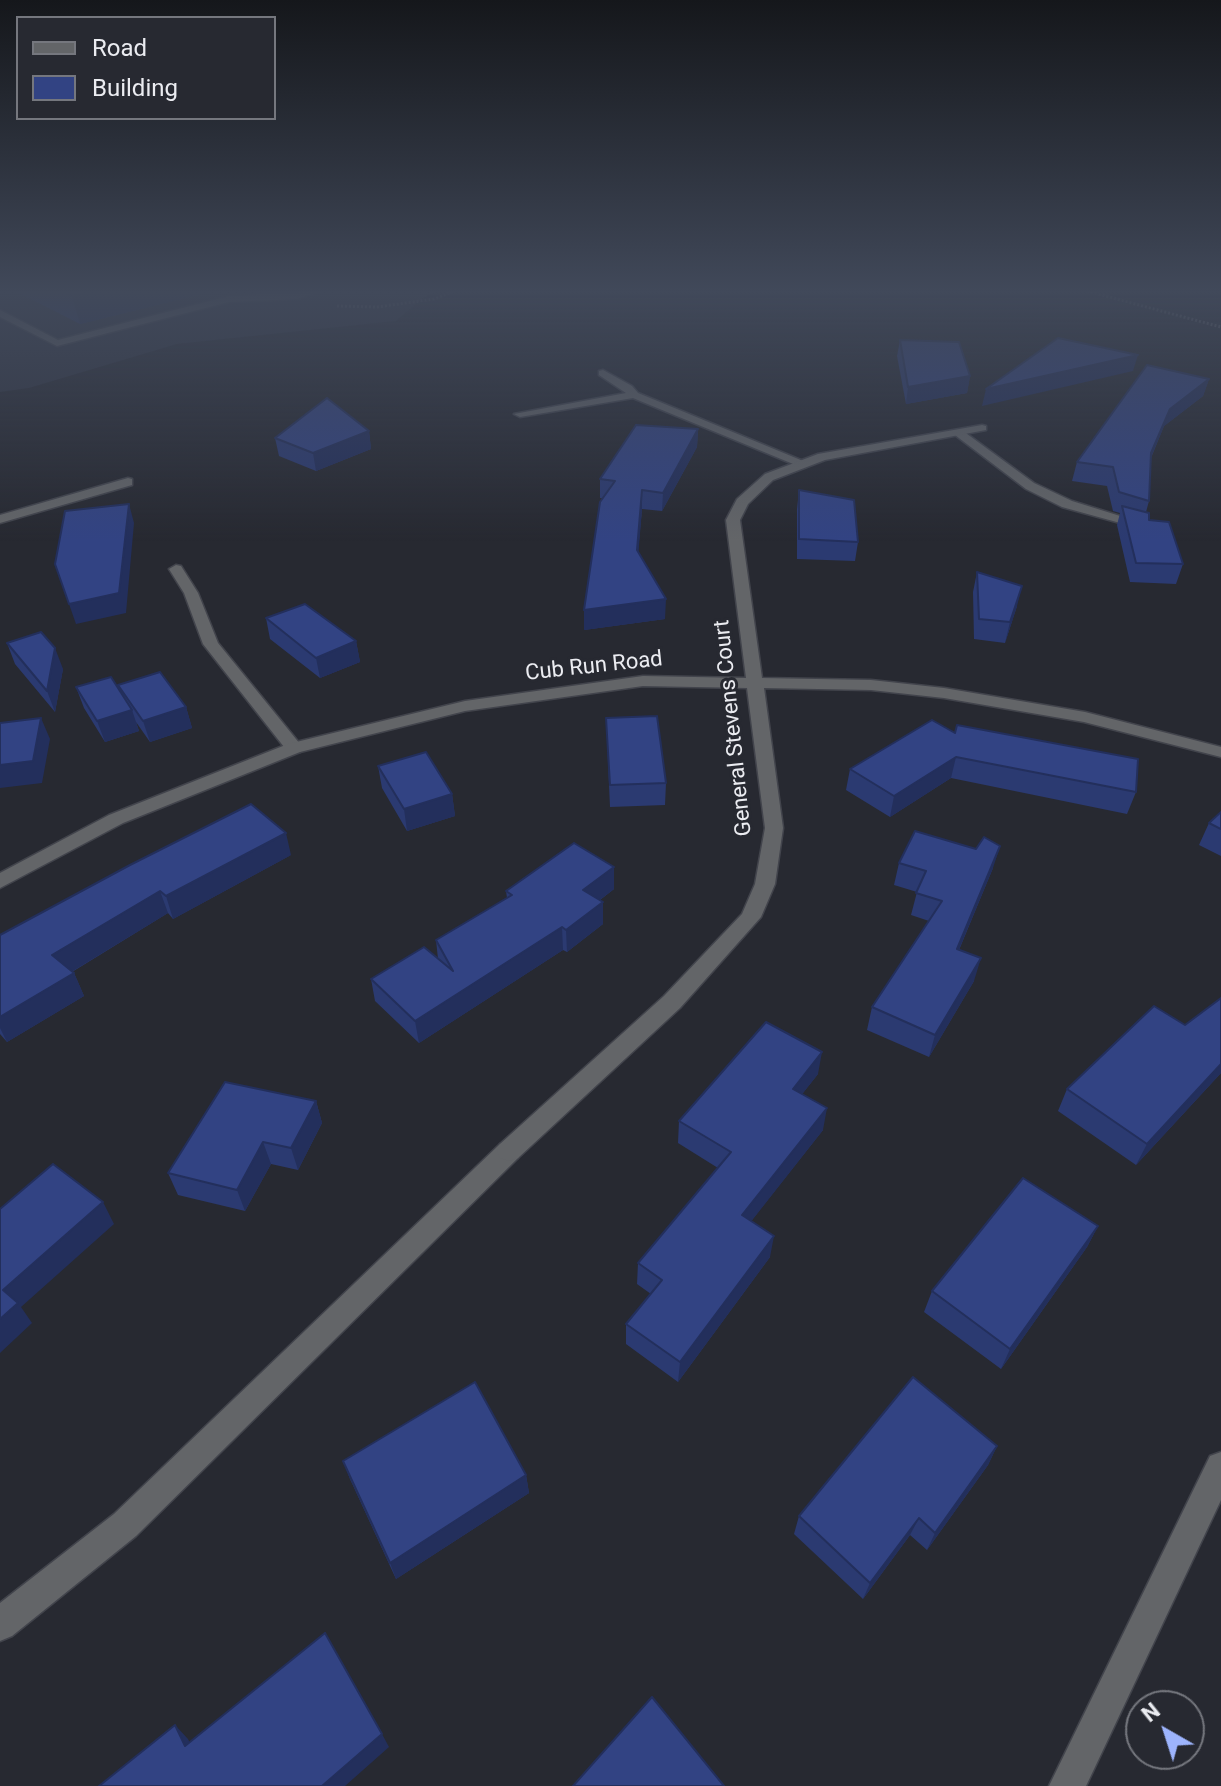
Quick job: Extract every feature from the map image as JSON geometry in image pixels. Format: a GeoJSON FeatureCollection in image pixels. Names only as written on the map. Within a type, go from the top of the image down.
{"type":"FeatureCollection","features":[{"type":"Feature","properties":{"kind":"street"},"geometry":{"type":"LineString","coordinates":[[605,374],[634,395],[802,463]]}},
{"type":"Feature","properties":{"kind":"street"},"geometry":{"type":"LineString","coordinates":[[520,414],[634,395]]}},
{"type":"Feature","properties":{"kind":"street","name":"General Stevens Court"},"geometry":{"type":"LineString","coordinates":[[0,1624],[125,1525],[509,1151],[672,1002],[751,917],[765,884],[774,828],[733,520],[752,489],[778,472],[802,463],[982,428]]}},
{"type":"Feature","properties":{"kind":"street"},"geometry":{"type":"LineString","coordinates":[[959,433],[1030,486],[1067,504],[1142,525]]}},
{"type":"Feature","properties":{"kind":"street"},"geometry":{"type":"LineString","coordinates":[[0,519],[128,482]]}},
{"type":"Feature","properties":{"kind":"street"},"geometry":{"type":"LineString","coordinates":[[176,569],[191,593],[211,644],[294,748]]}},
{"type":"Feature","properties":{"kind":"street","name":"Cub Run Road"},"geometry":{"type":"LineString","coordinates":[[0,881],[116,819],[294,748],[407,718],[523,696],[643,681],[871,685],[1007,702],[1085,717],[1221,752]]}},
{"type":"Feature","properties":{"kind":"street"},"geometry":{"type":"LineString","coordinates":[[1067,1786],[1221,1467]]}},
{"type":"Feature","properties":{"kind":"shaded area"},"geometry":{"type":"Polygon","coordinates":[[[0,374],[75,374],[29,388],[0,392],[0,374]]]}},
{"type":"Feature","properties":{"kind":"building"},"geometry":{"type":"Polygon","coordinates":[[[906,374],[970,376],[908,387],[906,374]]]}},
{"type":"Feature","properties":{"kind":"building"},"geometry":{"type":"Polygon","coordinates":[[[1007,374],[1052,374],[986,389],[1007,374]]]}},
{"type":"Feature","properties":{"kind":"building"},"geometry":{"type":"Polygon","coordinates":[[[1140,374],[1188,374],[1209,379],[1170,409],[1151,453],[1149,501],[1119,492],[1113,467],[1077,462],[1140,374]]]}},
{"type":"Feature","properties":{"kind":"building"},"geometry":{"type":"Polygon","coordinates":[[[327,398],[369,431],[313,453],[275,438],[327,398]]]}},
{"type":"Feature","properties":{"kind":"building"},"geometry":{"type":"Polygon","coordinates":[[[636,425],[698,429],[663,493],[642,490],[637,550],[666,599],[584,610],[600,502],[615,481],[600,479],[636,425]]]}},
{"type":"Feature","properties":{"kind":"building"},"geometry":{"type":"Polygon","coordinates":[[[799,490],[854,500],[858,542],[799,539],[799,490]]]}},
{"type":"Feature","properties":{"kind":"building"},"geometry":{"type":"Polygon","coordinates":[[[129,504],[119,593],[69,604],[55,564],[65,511],[129,504]]]}},
{"type":"Feature","properties":{"kind":"building"},"geometry":{"type":"Polygon","coordinates":[[[1122,506],[1149,513],[1149,520],[1169,522],[1183,564],[1136,563],[1122,506]]]}},
{"type":"Feature","properties":{"kind":"building"},"geometry":{"type":"Polygon","coordinates":[[[977,572],[1022,586],[1010,622],[979,619],[977,572]]]}},
{"type":"Feature","properties":{"kind":"building"},"geometry":{"type":"Polygon","coordinates":[[[305,604],[356,641],[316,658],[266,618],[305,604]]]}},
{"type":"Feature","properties":{"kind":"building"},"geometry":{"type":"Polygon","coordinates":[[[41,632],[55,648],[47,691],[7,643],[41,632]]]}},
{"type":"Feature","properties":{"kind":"building"},"geometry":{"type":"Polygon","coordinates":[[[160,672],[186,707],[143,721],[118,685],[160,672]]]}},
{"type":"Feature","properties":{"kind":"building"},"geometry":{"type":"Polygon","coordinates":[[[111,677],[132,710],[97,721],[76,687],[111,677]]]}},
{"type":"Feature","properties":{"kind":"building"},"geometry":{"type":"Polygon","coordinates":[[[657,716],[666,783],[610,785],[606,718],[657,716]]]}},
{"type":"Feature","properties":{"kind":"building"},"geometry":{"type":"Polygon","coordinates":[[[41,718],[33,761],[0,765],[0,723],[41,718]]]}},
{"type":"Feature","properties":{"kind":"building"},"geometry":{"type":"Polygon","coordinates":[[[932,720],[955,733],[957,725],[1138,759],[1136,792],[956,757],[894,796],[850,769],[932,720]]]}},
{"type":"Feature","properties":{"kind":"building"},"geometry":{"type":"Polygon","coordinates":[[[426,752],[452,794],[404,809],[378,766],[426,752]]]}},
{"type":"Feature","properties":{"kind":"building"},"geometry":{"type":"Polygon","coordinates":[[[251,804],[286,833],[166,896],[160,891],[52,955],[74,973],[0,1017],[0,935],[251,804]]]}},
{"type":"Feature","properties":{"kind":"building"},"geometry":{"type":"Polygon","coordinates":[[[1221,812],[1221,829],[1209,823],[1221,812]]]}},
{"type":"Feature","properties":{"kind":"building"},"geometry":{"type":"Polygon","coordinates":[[[915,831],[976,849],[984,837],[1000,846],[957,949],[981,958],[935,1035],[872,1007],[942,901],[916,893],[926,871],[899,863],[915,831]]]}},
{"type":"Feature","properties":{"kind":"building"},"geometry":{"type":"Polygon","coordinates":[[[574,843],[614,867],[583,890],[603,902],[566,930],[562,927],[415,1021],[371,979],[424,947],[453,971],[436,940],[512,895],[506,891],[574,843]]]}},
{"type":"Feature","properties":{"kind":"building"},"geometry":{"type":"Polygon","coordinates":[[[1221,998],[1221,1064],[1147,1144],[1067,1089],[1154,1006],[1185,1025],[1221,998]]]}},
{"type":"Feature","properties":{"kind":"building"},"geometry":{"type":"Polygon","coordinates":[[[766,1022],[822,1052],[793,1089],[827,1108],[742,1215],[774,1236],[680,1362],[626,1324],[662,1280],[638,1263],[731,1152],[679,1121],[766,1022]]]}},
{"type":"Feature","properties":{"kind":"building"},"geometry":{"type":"Polygon","coordinates":[[[225,1082],[316,1101],[291,1148],[263,1142],[237,1190],[168,1173],[225,1082]]]}},
{"type":"Feature","properties":{"kind":"building"},"geometry":{"type":"Polygon","coordinates":[[[53,1164],[103,1202],[3,1290],[18,1303],[0,1319],[0,1209],[53,1164]]]}},
{"type":"Feature","properties":{"kind":"building"},"geometry":{"type":"Polygon","coordinates":[[[1023,1178],[1098,1226],[1010,1349],[932,1291],[1023,1178]]]}},
{"type":"Feature","properties":{"kind":"building"},"geometry":{"type":"Polygon","coordinates":[[[913,1377],[997,1446],[935,1533],[919,1518],[870,1583],[799,1516],[913,1377]]]}},
{"type":"Feature","properties":{"kind":"building"},"geometry":{"type":"Polygon","coordinates":[[[475,1382],[526,1475],[390,1563],[343,1461],[475,1382]]]}},
{"type":"Feature","properties":{"kind":"building"},"geometry":{"type":"Polygon","coordinates":[[[325,1633],[382,1734],[322,1786],[99,1786],[175,1725],[185,1746],[325,1633]]]}},
{"type":"Feature","properties":{"kind":"building"},"geometry":{"type":"Polygon","coordinates":[[[652,1697],[724,1786],[573,1786],[652,1697]]]}}]}
